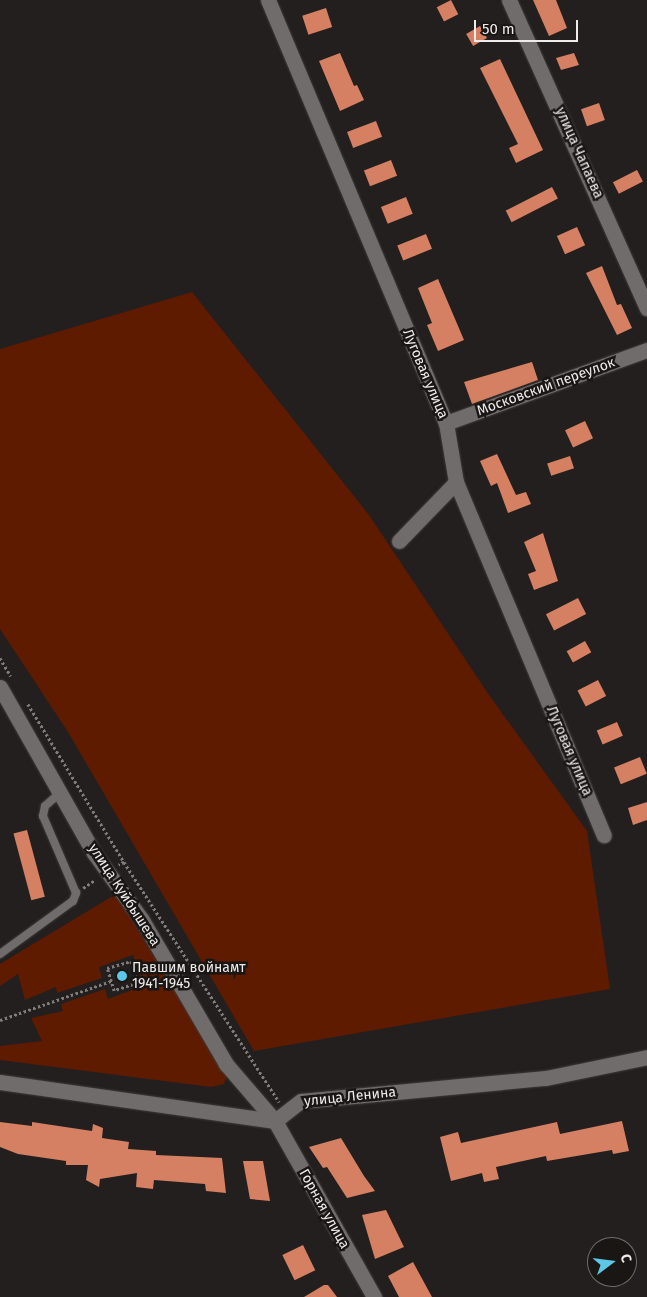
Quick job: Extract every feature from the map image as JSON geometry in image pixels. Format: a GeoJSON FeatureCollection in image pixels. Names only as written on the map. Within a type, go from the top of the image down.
{"type":"FeatureCollection","features":[{"type":"Feature","properties":{"kind":"street","name":"Луговая улица"},"geometry":{"type":"LineString","coordinates":[[268,0],[446,423],[456,482],[604,835]]}},
{"type":"Feature","properties":{"kind":"street","name":"улица Чапаева"},"geometry":{"type":"LineString","coordinates":[[509,0],[647,308]]}},
{"type":"Feature","properties":{"kind":"street","name":"Московский переулок"},"geometry":{"type":"LineString","coordinates":[[446,423],[647,350]]}},
{"type":"Feature","properties":{"kind":"street"},"geometry":{"type":"LineString","coordinates":[[399,541],[456,482]]}},
{"type":"Feature","properties":{"kind":"street","name":"улица Куйбышева"},"geometry":{"type":"LineString","coordinates":[[2,694],[94,853],[142,920],[226,1064],[280,1117]]}},
{"type":"Feature","properties":{"kind":"street","name":"улица Ленина"},"geometry":{"type":"LineString","coordinates":[[280,1117],[301,1101],[546,1078],[647,1057]]}},
{"type":"Feature","properties":{"kind":"street"},"geometry":{"type":"LineString","coordinates":[[0,1082],[280,1117]]}},
{"type":"Feature","properties":{"kind":"street","name":"Горная улица"},"geometry":{"type":"LineString","coordinates":[[280,1117],[374,1297]]}},
{"type":"Feature","properties":{"kind":"lane"},"geometry":{"type":"LineString","coordinates":[[0,954],[74,901],[76,892],[43,816],[45,806],[60,793]]}},
{"type":"Feature","properties":{"kind":"path"},"geometry":{"type":"LineString","coordinates":[[124,862],[280,1117]]}},
{"type":"Feature","properties":{"kind":"path"},"geometry":{"type":"LineString","coordinates":[[134,970],[165,959]]}},
{"type":"Feature","properties":{"kind":"path"},"geometry":{"type":"LineString","coordinates":[[131,961],[138,983],[114,991],[111,981],[107,968],[131,961]]}},
{"type":"Feature","properties":{"kind":"path"},"geometry":{"type":"LineString","coordinates":[[0,1020],[111,981]]}},
{"type":"Feature","properties":{"kind":"shaded area"},"geometry":{"type":"Polygon","coordinates":[[[192,292],[369,515],[489,695],[587,831],[610,989],[254,1051],[68,732],[0,629],[0,349],[192,292]]]}},
{"type":"Feature","properties":{"kind":"shaded area"},"geometry":{"type":"Polygon","coordinates":[[[116,894],[227,1076],[224,1084],[211,1087],[0,1060],[0,1046],[42,1041],[31,1018],[63,1011],[61,1004],[105,989],[108,999],[143,986],[133,955],[99,967],[102,978],[57,993],[56,987],[25,1000],[18,974],[0,986],[0,964],[116,894]]]}},
{"type":"Feature","properties":{"kind":"building"},"geometry":{"type":"Polygon","coordinates":[[[451,0],[458,14],[444,22],[437,7],[451,0]]]}},
{"type":"Feature","properties":{"kind":"building"},"geometry":{"type":"Polygon","coordinates":[[[533,0],[556,0],[567,28],[549,36],[533,0]]]}},
{"type":"Feature","properties":{"kind":"building"},"geometry":{"type":"Polygon","coordinates":[[[326,8],[332,27],[308,35],[302,16],[326,8]]]}},
{"type":"Feature","properties":{"kind":"building"},"geometry":{"type":"Polygon","coordinates":[[[480,26],[487,38],[473,46],[466,34],[480,26]]]}},
{"type":"Feature","properties":{"kind":"building"},"geometry":{"type":"Polygon","coordinates":[[[340,53],[354,86],[357,85],[364,100],[340,111],[319,61],[340,53]]]}},
{"type":"Feature","properties":{"kind":"building"},"geometry":{"type":"Polygon","coordinates":[[[574,53],[579,65],[561,70],[556,58],[574,53]]]}},
{"type":"Feature","properties":{"kind":"building"},"geometry":{"type":"Polygon","coordinates":[[[500,59],[543,150],[516,163],[509,148],[518,144],[480,68],[500,59]]]}},
{"type":"Feature","properties":{"kind":"building"},"geometry":{"type":"Polygon","coordinates":[[[599,103],[605,120],[587,126],[581,109],[599,103]]]}},
{"type":"Feature","properties":{"kind":"building"},"geometry":{"type":"Polygon","coordinates":[[[376,121],[382,137],[353,148],[347,132],[376,121]]]}},
{"type":"Feature","properties":{"kind":"building"},"geometry":{"type":"Polygon","coordinates":[[[391,160],[397,176],[370,186],[364,170],[391,160]]]}},
{"type":"Feature","properties":{"kind":"building"},"geometry":{"type":"Polygon","coordinates":[[[637,170],[643,182],[619,194],[613,182],[637,170]]]}},
{"type":"Feature","properties":{"kind":"building"},"geometry":{"type":"Polygon","coordinates":[[[552,187],[558,199],[512,222],[506,211],[552,187]]]}},
{"type":"Feature","properties":{"kind":"building"},"geometry":{"type":"Polygon","coordinates":[[[406,197],[413,214],[388,224],[381,207],[406,197]]]}},
{"type":"Feature","properties":{"kind":"building"},"geometry":{"type":"Polygon","coordinates":[[[577,227],[585,245],[565,254],[557,236],[577,227]]]}},
{"type":"Feature","properties":{"kind":"building"},"geometry":{"type":"Polygon","coordinates":[[[426,234],[432,249],[403,260],[397,246],[426,234]]]}},
{"type":"Feature","properties":{"kind":"building"},"geometry":{"type":"Polygon","coordinates":[[[602,266],[617,305],[621,304],[632,328],[617,335],[586,273],[602,266]]]}},
{"type":"Feature","properties":{"kind":"building"},"geometry":{"type":"Polygon","coordinates":[[[438,279],[464,340],[438,351],[427,325],[432,323],[418,288],[438,279]]]}},
{"type":"Feature","properties":{"kind":"building"},"geometry":{"type":"Polygon","coordinates":[[[532,362],[538,380],[472,404],[464,382],[532,362]]]}},
{"type":"Feature","properties":{"kind":"building"},"geometry":{"type":"Polygon","coordinates":[[[585,421],[593,438],[573,448],[565,430],[585,421]]]}},
{"type":"Feature","properties":{"kind":"building"},"geometry":{"type":"Polygon","coordinates":[[[497,454],[516,495],[526,492],[531,504],[508,513],[497,483],[491,486],[480,461],[497,454]]]}},
{"type":"Feature","properties":{"kind":"building"},"geometry":{"type":"Polygon","coordinates":[[[570,456],[574,468],[551,476],[547,463],[570,456]]]}},
{"type":"Feature","properties":{"kind":"building"},"geometry":{"type":"Polygon","coordinates":[[[543,533],[558,581],[534,590],[528,574],[536,571],[524,542],[543,533]]]}},
{"type":"Feature","properties":{"kind":"building"},"geometry":{"type":"Polygon","coordinates":[[[578,598],[586,614],[554,630],[546,614],[578,598]]]}},
{"type":"Feature","properties":{"kind":"building"},"geometry":{"type":"Polygon","coordinates":[[[585,641],[591,652],[573,663],[567,651],[585,641]]]}},
{"type":"Feature","properties":{"kind":"building"},"geometry":{"type":"Polygon","coordinates":[[[598,680],[606,696],[586,706],[578,690],[598,680]]]}},
{"type":"Feature","properties":{"kind":"building"},"geometry":{"type":"Polygon","coordinates":[[[617,722],[623,736],[603,744],[597,731],[617,722]]]}},
{"type":"Feature","properties":{"kind":"building"},"geometry":{"type":"Polygon","coordinates":[[[640,757],[647,774],[621,784],[614,767],[640,757]]]}},
{"type":"Feature","properties":{"kind":"building"},"geometry":{"type":"Polygon","coordinates":[[[647,802],[647,820],[633,825],[628,808],[647,802]]]}},
{"type":"Feature","properties":{"kind":"building"},"geometry":{"type":"Polygon","coordinates":[[[27,830],[45,897],[31,900],[13,834],[27,830]]]}},
{"type":"Feature","properties":{"kind":"building"},"geometry":{"type":"Polygon","coordinates":[[[622,1121],[629,1151],[613,1154],[612,1150],[547,1161],[546,1156],[496,1167],[499,1179],[484,1182],[482,1173],[451,1181],[440,1137],[458,1132],[461,1143],[557,1122],[560,1134],[622,1121]]]}},
{"type":"Feature","properties":{"kind":"building"},"geometry":{"type":"Polygon","coordinates":[[[0,1122],[32,1126],[32,1122],[92,1131],[93,1124],[103,1128],[102,1138],[129,1142],[128,1149],[156,1151],[156,1155],[222,1158],[226,1193],[206,1191],[205,1184],[154,1180],[153,1189],[136,1187],[137,1173],[100,1179],[99,1187],[86,1180],[88,1165],[66,1165],[66,1161],[18,1154],[0,1147],[0,1122]]]}},
{"type":"Feature","properties":{"kind":"building"},"geometry":{"type":"Polygon","coordinates":[[[341,1138],[375,1191],[347,1198],[327,1167],[323,1168],[309,1147],[341,1138]]]}},
{"type":"Feature","properties":{"kind":"building"},"geometry":{"type":"Polygon","coordinates":[[[243,1161],[263,1161],[270,1201],[250,1199],[243,1161]]]}},
{"type":"Feature","properties":{"kind":"building"},"geometry":{"type":"Polygon","coordinates":[[[386,1210],[404,1247],[375,1259],[362,1215],[386,1210]]]}},
{"type":"Feature","properties":{"kind":"building"},"geometry":{"type":"Polygon","coordinates":[[[303,1245],[315,1270],[295,1280],[282,1255],[303,1245]]]}},
{"type":"Feature","properties":{"kind":"building"},"geometry":{"type":"Polygon","coordinates":[[[413,1262],[432,1297],[399,1297],[388,1276],[413,1262]]]}},
{"type":"Feature","properties":{"kind":"building"},"geometry":{"type":"Polygon","coordinates":[[[324,1285],[328,1285],[337,1297],[304,1297],[324,1285]]]}},
{"type":"Feature","properties":{"kind":"place","name":"Павшим войнамт 1941-1945"},"geometry":{"type":"Point","coordinates":[122,976]}}]}
